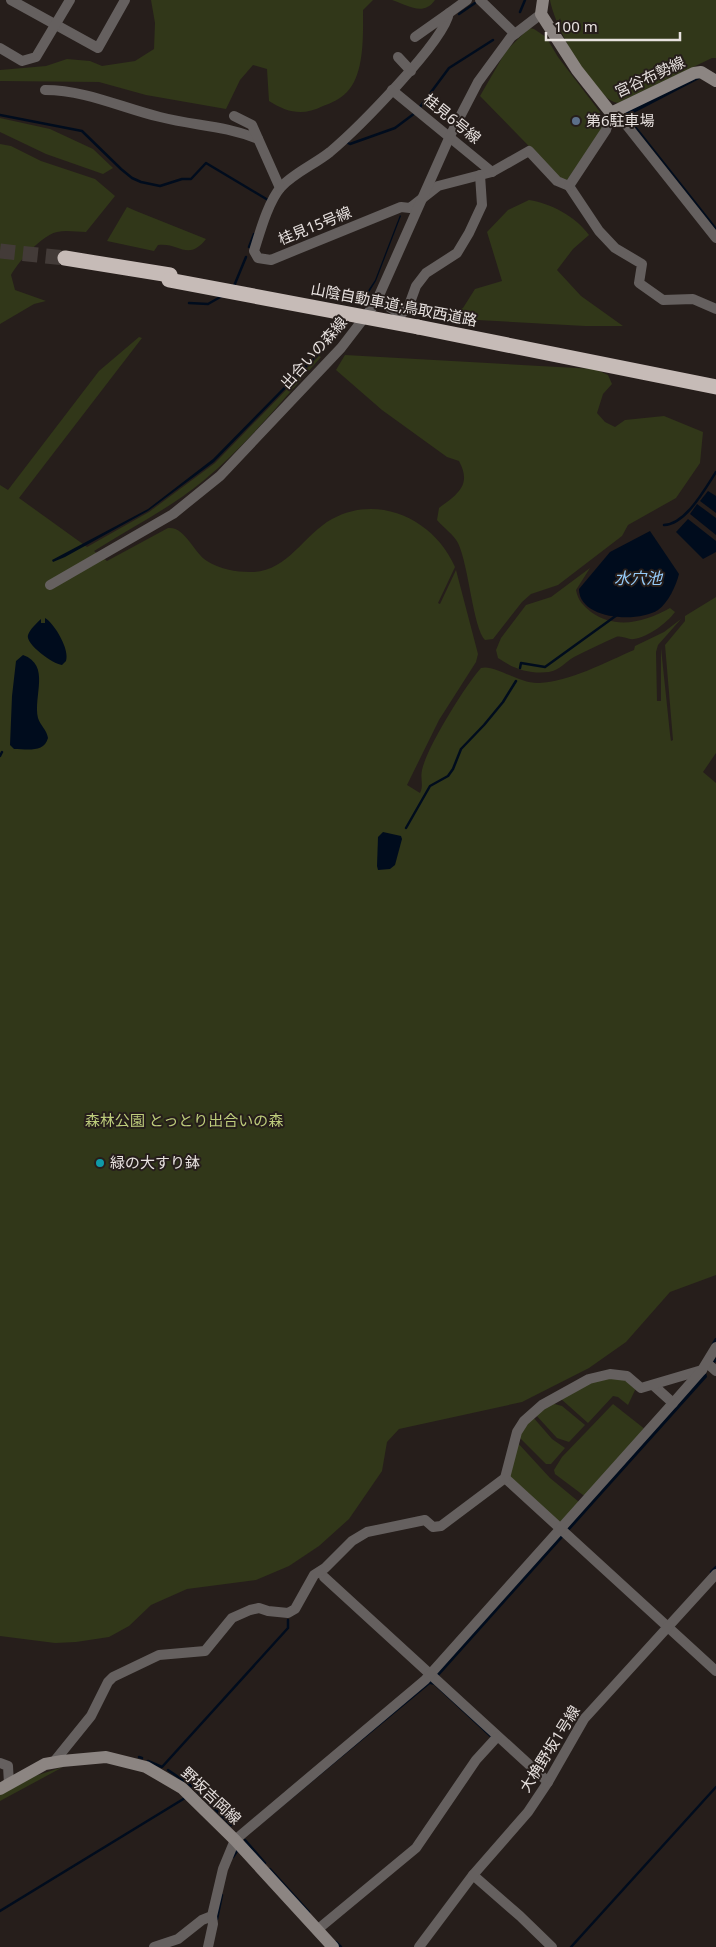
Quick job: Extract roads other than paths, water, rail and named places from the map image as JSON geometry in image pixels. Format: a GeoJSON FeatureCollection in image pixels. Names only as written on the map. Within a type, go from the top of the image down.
{"type":"FeatureCollection","features":[{"type":"Feature","properties":{"kind":"highway","name":"山陰自動車道;鳥取西道路"},"geometry":{"type":"LineString","coordinates":[[65,260],[170,277],[418,325],[695,380],[716,387]]}},
{"type":"Feature","properties":{"kind":"highway","name":"山陰自動車道;鳥取西道路"},"geometry":{"type":"LineString","coordinates":[[695,380],[716,380]]}},
{"type":"Feature","properties":{"kind":"street"},"geometry":{"type":"LineString","coordinates":[[11,0],[98,48],[125,0]]}},
{"type":"Feature","properties":{"kind":"street"},"geometry":{"type":"LineString","coordinates":[[0,48],[22,61],[36,57],[70,0]]}},
{"type":"Feature","properties":{"kind":"street","name":"桂見15号線"},"geometry":{"type":"LineString","coordinates":[[467,0],[449,13],[448,21],[439,35],[392,90],[330,152],[280,188],[265,217],[254,250],[258,258],[271,260],[401,207],[410,208],[438,186],[492,172],[529,151],[557,181],[568,186],[599,232],[615,248],[642,264],[639,283],[663,300],[694,298],[716,309]]}},
{"type":"Feature","properties":{"kind":"street"},"geometry":{"type":"LineString","coordinates":[[480,0],[514,34]]}},
{"type":"Feature","properties":{"kind":"street"},"geometry":{"type":"LineString","coordinates":[[541,14],[543,0]]}},
{"type":"Feature","properties":{"kind":"street"},"geometry":{"type":"LineString","coordinates":[[414,36],[449,13]]}},
{"type":"Feature","properties":{"kind":"street","name":"出合いの森線"},"geometry":{"type":"LineString","coordinates":[[50,584],[173,514],[192,501],[220,476],[341,348],[377,300],[420,200],[478,82],[514,34],[541,14]]}},
{"type":"Feature","properties":{"kind":"street","name":"宮谷布勢線"},"geometry":{"type":"LineString","coordinates":[[541,14],[577,70],[611,113],[694,73],[700,72],[716,81]]}},
{"type":"Feature","properties":{"kind":"street"},"geometry":{"type":"LineString","coordinates":[[398,57],[411,70]]}},
{"type":"Feature","properties":{"kind":"street"},"geometry":{"type":"LineString","coordinates":[[45,90],[67,90],[162,118],[216,126],[258,139]]}},
{"type":"Feature","properties":{"kind":"street","name":"桂見6号線"},"geometry":{"type":"LineString","coordinates":[[392,90],[492,172]]}},
{"type":"Feature","properties":{"kind":"street"},"geometry":{"type":"LineString","coordinates":[[568,186],[606,130],[611,113],[624,122],[716,238]]}},
{"type":"Feature","properties":{"kind":"street"},"geometry":{"type":"LineString","coordinates":[[234,116],[252,125],[280,188]]}},
{"type":"Feature","properties":{"kind":"street"},"geometry":{"type":"LineString","coordinates":[[377,300],[401,314],[408,308],[416,286],[426,274],[457,253],[482,205],[480,175]]}},
{"type":"Feature","properties":{"kind":"street"},"geometry":{"type":"LineString","coordinates":[[208,1947],[213,1924],[212,1916],[223,1868],[235,1840],[431,1673],[673,1403],[704,1366],[716,1347]]}},
{"type":"Feature","properties":{"kind":"street"},"geometry":{"type":"LineString","coordinates":[[53,1763],[91,1716],[113,1676],[158,1655],[205,1651],[232,1618],[254,1608],[288,1613],[295,1609],[318,1571],[325,1568],[352,1541],[367,1532],[425,1520],[437,1528],[504,1478],[518,1432],[524,1421],[542,1405],[588,1379],[610,1374],[627,1376],[641,1388],[704,1366],[716,1371]]}},
{"type":"Feature","properties":{"kind":"street"},"geometry":{"type":"LineString","coordinates":[[653,1385],[673,1403]]}},
{"type":"Feature","properties":{"kind":"street"},"geometry":{"type":"LineString","coordinates":[[504,1478],[716,1671]]}},
{"type":"Feature","properties":{"kind":"street","name":"大桷野坂1号線"},"geometry":{"type":"LineString","coordinates":[[419,1947],[473,1875],[528,1812],[548,1782],[584,1719],[716,1574]]}},
{"type":"Feature","properties":{"kind":"street"},"geometry":{"type":"LineString","coordinates":[[324,1577],[548,1782]]}},
{"type":"Feature","properties":{"kind":"street"},"geometry":{"type":"LineString","coordinates":[[317,1930],[416,1848],[476,1760],[497,1737]]}},
{"type":"Feature","properties":{"kind":"street","name":"野坂吉岡線"},"geometry":{"type":"LineString","coordinates":[[4,1787],[45,1764],[106,1757],[146,1767],[182,1788],[235,1840],[333,1947]]}},
{"type":"Feature","properties":{"kind":"street"},"geometry":{"type":"LineString","coordinates":[[0,1763],[8,1766],[4,1787]]}},
{"type":"Feature","properties":{"kind":"street"},"geometry":{"type":"LineString","coordinates":[[473,1875],[552,1947]]}},
{"type":"Feature","properties":{"kind":"street"},"geometry":{"type":"LineString","coordinates":[[154,1947],[178,1939],[202,1920],[212,1916]]}},
{"type":"Feature","properties":{"kind":"water"},"geometry":{"type":"Polygon","coordinates":[[[697,76],[701,78],[628,116],[716,227],[716,230],[625,115],[626,112],[697,76]]]}},
{"type":"Feature","properties":{"kind":"water"},"geometry":{"type":"Polygon","coordinates":[[[400,215],[376,281],[365,299],[363,298],[375,280],[400,215]]]}},
{"type":"Feature","properties":{"kind":"water"},"geometry":{"type":"Polygon","coordinates":[[[356,310],[343,330],[214,462],[148,511],[53,562],[52,560],[148,509],[213,459],[342,328],[356,310]]]}},
{"type":"Feature","properties":{"kind":"water"},"geometry":{"type":"Polygon","coordinates":[[[708,491],[716,496],[716,513],[700,501],[708,491]]]}},
{"type":"Feature","properties":{"kind":"water"},"geometry":{"type":"Polygon","coordinates":[[[697,504],[716,518],[716,535],[690,514],[697,504]]]}},
{"type":"Feature","properties":{"kind":"water"},"geometry":{"type":"Polygon","coordinates":[[[688,519],[716,541],[716,552],[703,559],[676,532],[688,519]]]}},
{"type":"Feature","properties":{"kind":"water","name":"水穴池"},"geometry":{"type":"Polygon","coordinates":[[[650,531],[679,574],[674,589],[665,603],[658,610],[637,617],[611,616],[599,613],[589,607],[582,599],[579,589],[610,552],[650,531]]]}},
{"type":"Feature","properties":{"kind":"water"},"geometry":{"type":"Polygon","coordinates":[[[45,618],[53,626],[64,644],[67,656],[66,661],[62,665],[40,653],[28,639],[32,628],[41,619],[41,623],[45,623],[45,618]]]}},
{"type":"Feature","properties":{"kind":"water"},"geometry":{"type":"Polygon","coordinates":[[[23,655],[31,660],[39,674],[38,718],[48,738],[43,746],[34,749],[14,749],[10,745],[16,661],[23,655]]]}},
{"type":"Feature","properties":{"kind":"water"},"geometry":{"type":"Polygon","coordinates":[[[383,832],[401,836],[402,839],[395,865],[390,869],[378,870],[378,837],[383,832]]]}},
{"type":"Feature","properties":{"kind":"water"},"geometry":{"type":"Polygon","coordinates":[[[706,1372],[707,1377],[437,1678],[493,1737],[492,1739],[434,1685],[430,1684],[243,1839],[437,1672],[706,1372]]]}},
{"type":"Feature","properties":{"kind":"waterway"},"geometry":{"type":"LineString","coordinates":[[520,12],[525,0]]}},
{"type":"Feature","properties":{"kind":"waterway"},"geometry":{"type":"LineString","coordinates":[[459,14],[475,3]]}},
{"type":"Feature","properties":{"kind":"waterway"},"geometry":{"type":"LineString","coordinates":[[420,107],[449,68],[493,40]]}},
{"type":"Feature","properties":{"kind":"waterway"},"geometry":{"type":"LineString","coordinates":[[346,142],[350,144],[395,128],[415,113]]}},
{"type":"Feature","properties":{"kind":"waterway"},"geometry":{"type":"LineString","coordinates":[[0,115],[82,131],[121,169],[132,178],[141,182],[160,186],[182,179],[191,179],[206,163],[268,200]]}},
{"type":"Feature","properties":{"kind":"waterway"},"geometry":{"type":"LineString","coordinates":[[249,247],[254,234]]}},
{"type":"Feature","properties":{"kind":"waterway"},"geometry":{"type":"LineString","coordinates":[[234,286],[246,257]]}},
{"type":"Feature","properties":{"kind":"waterway"},"geometry":{"type":"LineString","coordinates":[[189,303],[208,304],[222,296]]}},
{"type":"Feature","properties":{"kind":"waterway"},"geometry":{"type":"LineString","coordinates":[[664,525],[680,519],[687,512],[701,496],[716,472]]}},
{"type":"Feature","properties":{"kind":"waterway"},"geometry":{"type":"LineString","coordinates":[[520,668],[521,663],[545,667],[617,615]]}},
{"type":"Feature","properties":{"kind":"waterway"},"geometry":{"type":"LineString","coordinates":[[406,828],[430,786],[448,776],[461,749],[503,702],[516,681]]}},
{"type":"Feature","properties":{"kind":"waterway"},"geometry":{"type":"LineString","coordinates":[[0,756],[2,752]]}},
{"type":"Feature","properties":{"kind":"waterway"},"geometry":{"type":"LineString","coordinates":[[713,1344],[716,1339]]}},
{"type":"Feature","properties":{"kind":"waterway"},"geometry":{"type":"LineString","coordinates":[[712,1365],[716,1359]]}},
{"type":"Feature","properties":{"kind":"waterway"},"geometry":{"type":"LineString","coordinates":[[711,1572],[716,1567]]}},
{"type":"Feature","properties":{"kind":"waterway"},"geometry":{"type":"LineString","coordinates":[[148,1761],[162,1767],[288,1628],[288,1620]]}},
{"type":"Feature","properties":{"kind":"waterway"},"geometry":{"type":"LineString","coordinates":[[168,1770],[193,1787],[231,1825]]}},
{"type":"Feature","properties":{"kind":"waterway"},"geometry":{"type":"LineString","coordinates":[[528,1770],[535,1779]]}},
{"type":"Feature","properties":{"kind":"waterway"},"geometry":{"type":"LineString","coordinates":[[571,1947],[716,1787]]}},
{"type":"Feature","properties":{"kind":"waterway"},"geometry":{"type":"LineString","coordinates":[[0,1911],[185,1798]]}},
{"type":"Feature","properties":{"kind":"waterway"},"geometry":{"type":"LineString","coordinates":[[245,1840],[265,1863]]}},
{"type":"Feature","properties":{"kind":"waterway"},"geometry":{"type":"LineString","coordinates":[[233,1857],[237,1851]]}},
{"type":"Feature","properties":{"kind":"waterway"},"geometry":{"type":"LineString","coordinates":[[270,1869],[309,1912]]}},
{"type":"Feature","properties":{"kind":"waterway"},"geometry":{"type":"LineString","coordinates":[[217,1919],[222,1895]]}},
{"type":"Feature","properties":{"kind":"waterway"},"geometry":{"type":"LineString","coordinates":[[336,1942],[341,1947]]}},
{"type":"Feature","properties":{"kind":"tunnel"},"geometry":{"type":"LineString","coordinates":[[0,251],[65,258]]}},
{"type":"Feature","properties":{"kind":"place","name":"第6駐車場"},"geometry":{"type":"Point","coordinates":[576,121]}},
{"type":"Feature","properties":{"kind":"place","name":"緑の大すり鉢"},"geometry":{"type":"Point","coordinates":[100,1163]}},
{"type":"Feature","properties":{"kind":"park label","name":"森林公園 とっとり出合いの森"},"geometry":{"type":"Point","coordinates":[184,1121]}}]}
